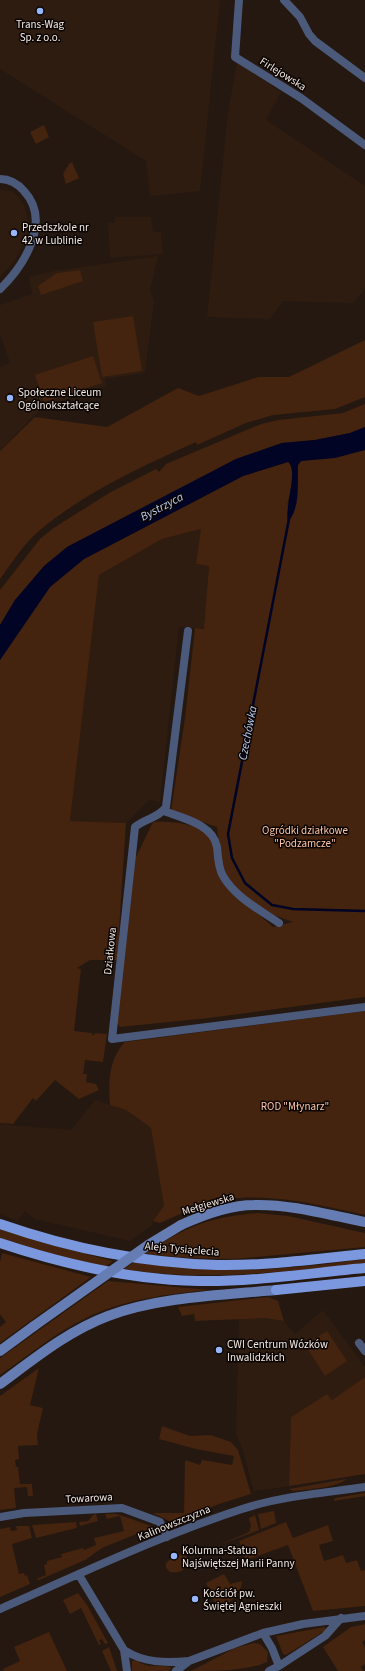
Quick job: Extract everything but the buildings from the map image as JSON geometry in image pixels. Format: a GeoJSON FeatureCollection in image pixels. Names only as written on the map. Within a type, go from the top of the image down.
{"type":"FeatureCollection","features":[{"type":"Feature","properties":{"kind":"main road","name":"Mełgiewska"},"geometry":{"type":"LineString","coordinates":[[0,1351],[148,1245],[181,1225],[219,1211],[252,1205],[297,1208],[365,1222]]}},
{"type":"Feature","properties":{"kind":"main road","name":"Aleja Tysiąclecia"},"geometry":{"type":"LineString","coordinates":[[0,1224],[95,1250],[178,1262],[217,1265],[248,1264],[365,1254]]}},
{"type":"Feature","properties":{"kind":"main road"},"geometry":{"type":"LineString","coordinates":[[0,1243],[111,1272],[182,1280],[241,1280],[365,1268]]}},
{"type":"Feature","properties":{"kind":"main road"},"geometry":{"type":"LineString","coordinates":[[0,1384],[69,1335],[108,1316],[159,1303],[365,1281]]}},
{"type":"Feature","properties":{"kind":"street","name":"Firlejowska"},"geometry":{"type":"LineString","coordinates":[[239,0],[235,57],[300,98],[365,145]]}},
{"type":"Feature","properties":{"kind":"street"},"geometry":{"type":"LineString","coordinates":[[284,0],[300,17],[309,34],[315,41],[365,78]]}},
{"type":"Feature","properties":{"kind":"street"},"geometry":{"type":"LineString","coordinates":[[0,179],[17,184],[27,194],[34,207],[36,226],[30,246],[21,262],[0,289]]}},
{"type":"Feature","properties":{"kind":"street"},"geometry":{"type":"LineString","coordinates":[[188,631],[168,802],[164,811],[205,828],[212,833],[215,839],[219,867],[224,878],[246,900],[279,924]]}},
{"type":"Feature","properties":{"kind":"street","name":"Działkowa"},"geometry":{"type":"LineString","coordinates":[[164,811],[142,820],[135,827],[112,1039],[365,1007]]}},
{"type":"Feature","properties":{"kind":"street"},"geometry":{"type":"LineString","coordinates":[[359,1343],[365,1351]]}},
{"type":"Feature","properties":{"kind":"street","name":"Kalinowszczyzna"},"geometry":{"type":"LineString","coordinates":[[0,1609],[167,1537],[249,1507],[365,1487]]}},
{"type":"Feature","properties":{"kind":"street","name":"Towarowa"},"geometry":{"type":"LineString","coordinates":[[0,1517],[24,1513],[122,1508],[160,1522],[167,1537]]}},
{"type":"Feature","properties":{"kind":"street"},"geometry":{"type":"LineString","coordinates":[[79,1575],[124,1650],[127,1671]]}},
{"type":"Feature","properties":{"kind":"street"},"geometry":{"type":"LineString","coordinates":[[124,1650],[143,1660],[164,1663],[189,1661],[263,1633],[341,1618],[365,1616]]}},
{"type":"Feature","properties":{"kind":"street"},"geometry":{"type":"LineString","coordinates":[[269,1671],[325,1636],[341,1618]]}},
{"type":"Feature","properties":{"kind":"street"},"geometry":{"type":"LineString","coordinates":[[263,1633],[272,1648],[279,1666]]}},
{"type":"Feature","properties":{"kind":"street"},"geometry":{"type":"LineString","coordinates":[[176,1671],[189,1661]]}},
{"type":"Feature","properties":{"kind":"shaded area"},"geometry":{"type":"Polygon","coordinates":[[[0,0],[220,0],[200,191],[150,196],[146,161],[0,69],[0,0]]]}},
{"type":"Feature","properties":{"kind":"shaded area"},"geometry":{"type":"Polygon","coordinates":[[[237,62],[281,92],[266,120],[365,186],[365,288],[354,303],[283,301],[270,319],[207,317],[228,113],[237,62]]]}},
{"type":"Feature","properties":{"kind":"shaded area","name":"Przedszkole nr 42 w Lublinie"},"geometry":{"type":"Polygon","coordinates":[[[0,190],[12,191],[18,197],[24,205],[29,224],[25,242],[15,260],[0,277],[0,190]]]}},
{"type":"Feature","properties":{"kind":"shaded area"},"geometry":{"type":"Polygon","coordinates":[[[115,217],[151,217],[153,232],[161,232],[163,254],[110,258],[108,223],[115,223],[115,217]]]}},
{"type":"Feature","properties":{"kind":"shaded area"},"geometry":{"type":"Polygon","coordinates":[[[158,256],[150,290],[154,301],[145,373],[105,379],[106,386],[43,407],[0,450],[0,367],[10,363],[0,334],[0,305],[32,294],[29,277],[54,271],[158,256]]]}},
{"type":"Feature","properties":{"kind":"shaded area"},"geometry":{"type":"Polygon","coordinates":[[[202,529],[196,564],[209,566],[205,629],[179,627],[160,802],[149,800],[126,823],[70,821],[99,575],[162,539],[202,529]]]}},
{"type":"Feature","properties":{"kind":"shaded area"},"geometry":{"type":"Polygon","coordinates":[[[95,1100],[126,1110],[151,1128],[164,1206],[151,1226],[130,1241],[35,1219],[25,1211],[17,1221],[0,1213],[0,1124],[71,1130],[95,1100]]]}},
{"type":"Feature","properties":{"kind":"shaded area"},"geometry":{"type":"Polygon","coordinates":[[[323,1310],[365,1367],[365,1377],[332,1400],[327,1394],[291,1417],[289,1486],[254,1491],[242,1448],[236,1434],[239,1318],[265,1318],[284,1321],[295,1334],[323,1310]]]}},
{"type":"Feature","properties":{"kind":"green space"},"geometry":{"type":"Polygon","coordinates":[[[44,125],[49,137],[36,144],[30,132],[44,125]]]}},
{"type":"Feature","properties":{"kind":"green space"},"geometry":{"type":"Polygon","coordinates":[[[72,162],[79,178],[66,184],[63,174],[72,162]]]}},
{"type":"Feature","properties":{"kind":"green space"},"geometry":{"type":"Polygon","coordinates":[[[80,270],[83,281],[41,295],[38,286],[57,273],[80,270]]]}},
{"type":"Feature","properties":{"kind":"green space"},"geometry":{"type":"Polygon","coordinates":[[[133,316],[142,371],[102,377],[93,322],[133,316]]]}},
{"type":"Feature","properties":{"kind":"green space"},"geometry":{"type":"Polygon","coordinates":[[[365,340],[365,397],[335,409],[273,415],[246,423],[197,445],[196,442],[134,471],[75,504],[39,531],[23,548],[0,579],[0,451],[35,417],[107,427],[178,388],[199,396],[258,377],[289,377],[365,340]]]}},
{"type":"Feature","properties":{"kind":"green space"},"geometry":{"type":"Polygon","coordinates":[[[93,356],[102,383],[44,402],[35,375],[93,356]]]}},
{"type":"Feature","properties":{"kind":"green space"},"geometry":{"type":"Polygon","coordinates":[[[365,404],[365,427],[350,433],[315,440],[282,443],[236,459],[67,547],[15,600],[0,625],[0,590],[40,539],[52,529],[109,493],[156,469],[159,472],[166,464],[261,424],[278,420],[343,413],[365,404]]]}},
{"type":"Feature","properties":{"kind":"green space","name":"Ogródki działkowe \"Podzamcze\""},"geometry":{"type":"Polygon","coordinates":[[[365,450],[365,997],[209,1018],[120,1027],[117,1023],[135,859],[153,822],[183,824],[198,828],[211,836],[227,887],[273,927],[293,922],[265,912],[239,893],[222,868],[217,827],[171,811],[185,718],[195,628],[204,629],[209,566],[196,564],[201,529],[162,539],[99,575],[70,821],[126,823],[117,960],[90,960],[77,968],[81,969],[74,1031],[92,1033],[92,1035],[95,1033],[107,1034],[103,1062],[85,1060],[83,1074],[87,1074],[86,1082],[96,1084],[99,1090],[79,1099],[55,1080],[36,1101],[33,1098],[13,1124],[0,1123],[0,660],[50,587],[84,559],[243,476],[288,462],[291,466],[292,477],[291,490],[287,506],[298,483],[298,465],[301,461],[365,450]]]}},
{"type":"Feature","properties":{"kind":"green space","name":"ROD \"Młynarz\""},"geometry":{"type":"Polygon","coordinates":[[[365,1011],[365,1215],[325,1206],[284,1200],[243,1198],[222,1200],[202,1205],[160,1223],[153,1221],[164,1206],[151,1128],[126,1110],[110,1105],[109,1088],[111,1071],[116,1056],[125,1042],[365,1011]]]}},
{"type":"Feature","properties":{"kind":"green space"},"geometry":{"type":"Polygon","coordinates":[[[258,1213],[288,1216],[365,1233],[365,1247],[234,1259],[191,1258],[144,1254],[185,1230],[198,1225],[225,1217],[258,1213]]]}},
{"type":"Feature","properties":{"kind":"green space"},"geometry":{"type":"Polygon","coordinates":[[[0,1229],[51,1245],[113,1261],[105,1267],[47,1253],[0,1238],[0,1229]]]}},
{"type":"Feature","properties":{"kind":"green space"},"geometry":{"type":"Polygon","coordinates":[[[2,1253],[91,1277],[0,1343],[0,1327],[6,1322],[0,1314],[0,1262],[2,1253]]]}},
{"type":"Feature","properties":{"kind":"green space"},"geometry":{"type":"Polygon","coordinates":[[[365,1259],[365,1263],[305,1270],[244,1274],[184,1275],[124,1269],[134,1262],[191,1269],[260,1270],[365,1259]]]}},
{"type":"Feature","properties":{"kind":"green space"},"geometry":{"type":"Polygon","coordinates":[[[108,1281],[210,1290],[147,1298],[116,1306],[86,1318],[63,1331],[0,1375],[0,1358],[108,1281]]]}},
{"type":"Feature","properties":{"kind":"green space"},"geometry":{"type":"Polygon","coordinates":[[[268,1297],[278,1301],[284,1321],[265,1318],[195,1321],[194,1314],[182,1316],[178,1307],[268,1297]]]}},
{"type":"Feature","properties":{"kind":"green space"},"geometry":{"type":"Polygon","coordinates":[[[327,1331],[347,1361],[325,1376],[305,1345],[327,1331]]]}},
{"type":"Feature","properties":{"kind":"green space"},"geometry":{"type":"Polygon","coordinates":[[[39,1368],[30,1405],[43,1408],[37,1434],[38,1445],[18,1446],[19,1459],[15,1460],[16,1467],[18,1467],[20,1484],[32,1484],[33,1496],[28,1496],[27,1487],[14,1488],[16,1508],[0,1510],[0,1396],[39,1368]]]}},
{"type":"Feature","properties":{"kind":"green space"},"geometry":{"type":"Polygon","coordinates":[[[365,1377],[365,1474],[289,1486],[291,1417],[327,1394],[332,1400],[365,1377]]]}},
{"type":"Feature","properties":{"kind":"green space"},"geometry":{"type":"Polygon","coordinates":[[[162,1426],[190,1436],[211,1435],[231,1442],[238,1450],[251,1494],[219,1504],[173,1523],[153,1513],[184,1513],[185,1460],[200,1465],[202,1460],[232,1465],[234,1456],[196,1449],[159,1439],[162,1426]]]}},
{"type":"Feature","properties":{"kind":"green space"},"geometry":{"type":"Polygon","coordinates":[[[346,1479],[343,1482],[322,1488],[293,1491],[289,1489],[346,1479]]]}},
{"type":"Feature","properties":{"kind":"green space"},"geometry":{"type":"Polygon","coordinates":[[[365,1493],[365,1496],[334,1501],[335,1498],[365,1493]]]}},
{"type":"Feature","properties":{"kind":"green space"},"geometry":{"type":"Polygon","coordinates":[[[274,1511],[276,1523],[261,1529],[258,1514],[274,1511]]]}},
{"type":"Feature","properties":{"kind":"green space"},"geometry":{"type":"Polygon","coordinates":[[[96,1514],[98,1521],[80,1526],[79,1522],[88,1521],[93,1515],[96,1514]]]}},
{"type":"Feature","properties":{"kind":"green space"},"geometry":{"type":"Polygon","coordinates":[[[105,1514],[117,1514],[154,1527],[102,1548],[85,1560],[39,1580],[36,1579],[46,1575],[44,1565],[47,1564],[47,1561],[62,1557],[61,1554],[83,1548],[84,1550],[96,1545],[94,1538],[124,1531],[120,1516],[107,1519],[105,1514]]]}},
{"type":"Feature","properties":{"kind":"green space"},"geometry":{"type":"Polygon","coordinates":[[[255,1515],[259,1530],[217,1546],[249,1532],[251,1526],[249,1518],[255,1515]]]}},
{"type":"Feature","properties":{"kind":"green space"},"geometry":{"type":"Polygon","coordinates":[[[76,1522],[77,1528],[36,1538],[32,1525],[76,1522]]]}},
{"type":"Feature","properties":{"kind":"green space"},"geometry":{"type":"Polygon","coordinates":[[[286,1522],[293,1538],[328,1525],[333,1541],[319,1545],[324,1561],[343,1555],[346,1563],[357,1560],[361,1571],[365,1570],[365,1606],[313,1611],[288,1545],[246,1560],[239,1541],[286,1522]]]}},
{"type":"Feature","properties":{"kind":"green space"},"geometry":{"type":"Polygon","coordinates":[[[16,1526],[29,1526],[32,1538],[12,1544],[19,1574],[24,1573],[25,1576],[27,1575],[30,1584],[0,1597],[0,1529],[10,1527],[11,1531],[17,1530],[16,1526]]]}},
{"type":"Feature","properties":{"kind":"green space"},"geometry":{"type":"Polygon","coordinates":[[[176,1554],[187,1557],[189,1560],[188,1564],[182,1570],[170,1572],[166,1568],[166,1563],[176,1554]]]}},
{"type":"Feature","properties":{"kind":"green space"},"geometry":{"type":"Polygon","coordinates":[[[224,1574],[230,1584],[242,1581],[242,1585],[234,1598],[219,1612],[206,1583],[224,1574]]]}},
{"type":"Feature","properties":{"kind":"green space"},"geometry":{"type":"Polygon","coordinates":[[[78,1593],[87,1605],[108,1643],[105,1644],[102,1639],[99,1640],[101,1644],[99,1645],[81,1608],[70,1614],[63,1600],[78,1593]]]}},
{"type":"Feature","properties":{"kind":"green space"},"geometry":{"type":"Polygon","coordinates":[[[365,1624],[365,1640],[362,1642],[365,1647],[365,1664],[361,1667],[363,1671],[338,1671],[323,1647],[351,1627],[365,1624]]]}},
{"type":"Feature","properties":{"kind":"green space"},"geometry":{"type":"Polygon","coordinates":[[[325,1627],[326,1630],[286,1655],[283,1654],[276,1636],[325,1627]]]}},
{"type":"Feature","properties":{"kind":"green space"},"geometry":{"type":"Polygon","coordinates":[[[49,1632],[67,1671],[4,1671],[3,1669],[20,1661],[14,1647],[49,1632]]]}},
{"type":"Feature","properties":{"kind":"green space"},"geometry":{"type":"Polygon","coordinates":[[[254,1643],[260,1644],[268,1652],[267,1662],[240,1669],[191,1671],[235,1648],[254,1643]]]}},
{"type":"Feature","properties":{"kind":"green space"},"geometry":{"type":"Polygon","coordinates":[[[109,1647],[117,1671],[111,1671],[102,1651],[109,1647]]]}},
{"type":"Feature","properties":{"kind":"green space"},"geometry":{"type":"Polygon","coordinates":[[[136,1660],[150,1666],[168,1666],[172,1668],[168,1671],[132,1671],[132,1661],[136,1660]]]}},
{"type":"Feature","properties":{"kind":"water","name":"Bystrzyca"},"geometry":{"type":"Polygon","coordinates":[[[365,427],[365,450],[335,458],[301,461],[298,465],[297,502],[288,522],[287,516],[292,472],[291,466],[288,462],[243,476],[84,559],[50,587],[0,660],[0,625],[15,600],[44,566],[67,547],[236,459],[282,443],[315,440],[350,433],[365,427]]]}},
{"type":"Feature","properties":{"kind":"waterway","name":"Czechówka"},"geometry":{"type":"LineString","coordinates":[[289,519],[228,834],[232,858],[245,883],[272,905],[293,909],[365,911]]}},
{"type":"Feature","properties":{"kind":"place","name":"Trans-Wag Sp. z o.o."},"geometry":{"type":"Point","coordinates":[40,11]}},
{"type":"Feature","properties":{"kind":"place","name":"Przedszkole nr 42 w Lublinie"},"geometry":{"type":"Point","coordinates":[14,233]}},
{"type":"Feature","properties":{"kind":"place","name":"Społeczne Liceum Ogólnokształcące"},"geometry":{"type":"Point","coordinates":[10,398]}},
{"type":"Feature","properties":{"kind":"place","name":"CWI Centrum Wózków Inwalidzkich"},"geometry":{"type":"Point","coordinates":[219,1350]}},
{"type":"Feature","properties":{"kind":"place","name":"Kolumna-Statua Najświętszej Marii Panny"},"geometry":{"type":"Point","coordinates":[174,1556]}},
{"type":"Feature","properties":{"kind":"place","name":"Kościół pw. Świętej Agnieszki"},"geometry":{"type":"Point","coordinates":[195,1599]}}]}
